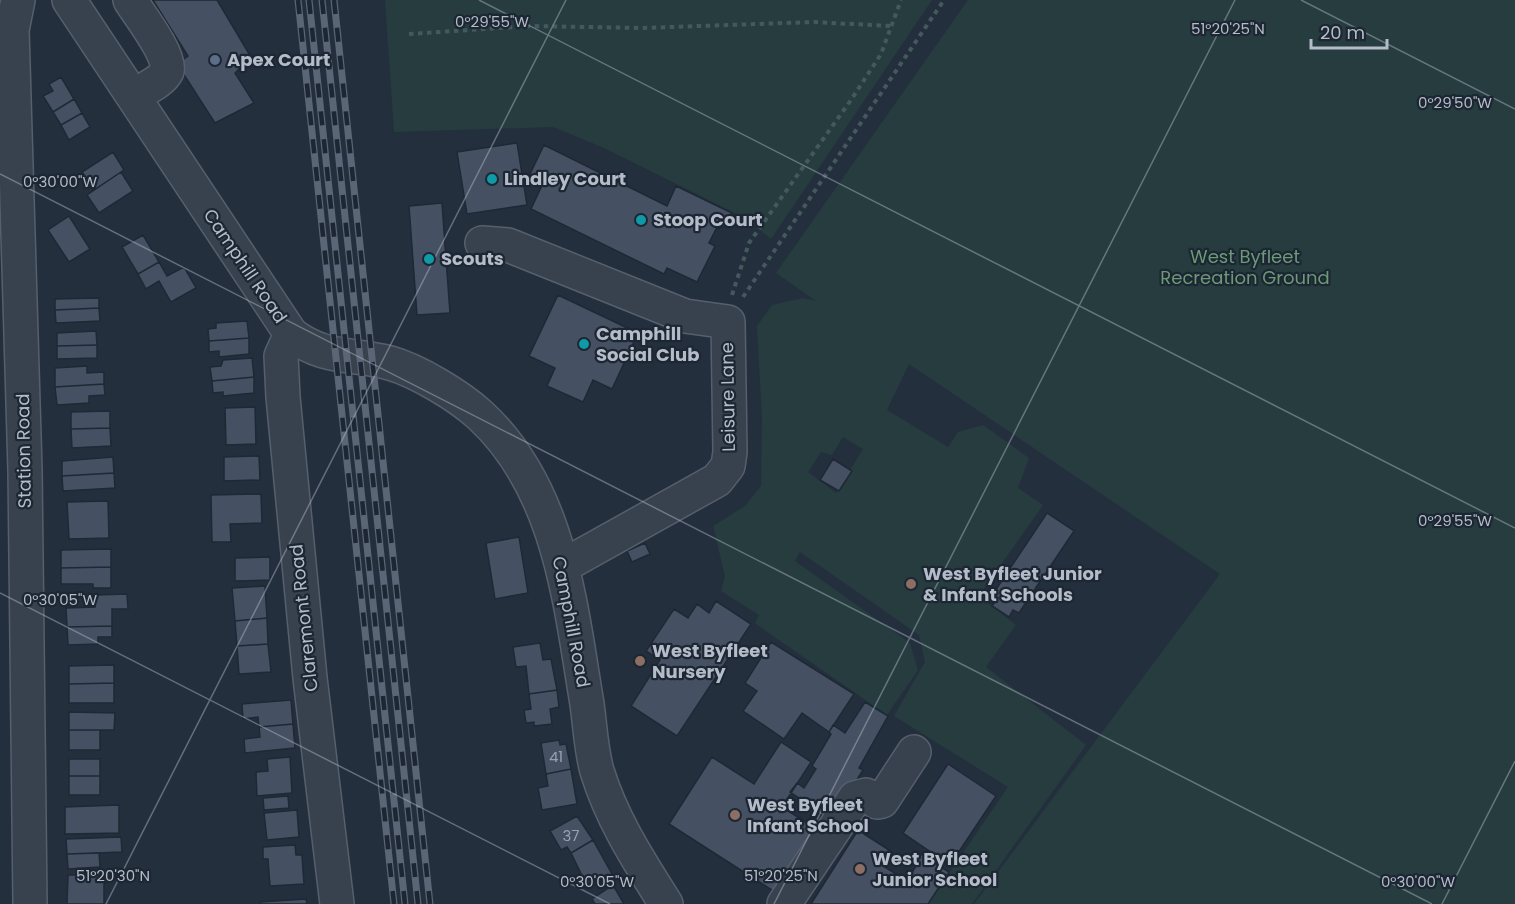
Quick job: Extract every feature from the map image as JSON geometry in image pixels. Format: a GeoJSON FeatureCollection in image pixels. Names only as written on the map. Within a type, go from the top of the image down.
{"type":"FeatureCollection","features":[{"type":"Feature","properties":{"kind":"street","name":"Station Road"},"geometry":{"type":"LineString","coordinates":[[18,0],[12,30],[10,273],[30,904]]}},
{"type":"Feature","properties":{"kind":"street","name":"Camphill Road"},"geometry":{"type":"LineString","coordinates":[[69,0],[291,334],[324,353],[391,363],[457,397],[478,414],[515,453],[528,473],[563,567],[597,768],[627,843],[666,904]]}},
{"type":"Feature","properties":{"kind":"street"},"geometry":{"type":"LineString","coordinates":[[130,0],[167,59],[167,70],[161,78],[133,96]]}},
{"type":"Feature","properties":{"kind":"street","name":"Leisure Lane"},"geometry":{"type":"LineString","coordinates":[[482,243],[508,245],[685,316],[733,313],[730,452],[724,472],[717,480],[677,504],[563,567]]}},
{"type":"Feature","properties":{"kind":"street","name":"Claremont Road"},"geometry":{"type":"LineString","coordinates":[[291,334],[281,356],[283,397],[309,667],[337,904]]}},
{"type":"Feature","properties":{"kind":"street"},"geometry":{"type":"LineString","coordinates":[[784,904],[855,798],[866,795],[878,802],[882,801],[914,752]]}},
{"type":"Feature","properties":{"kind":"path"},"geometry":{"type":"LineString","coordinates":[[733,313],[732,297],[749,243],[851,100],[880,54],[901,0]]}},
{"type":"Feature","properties":{"kind":"path"},"geometry":{"type":"LineString","coordinates":[[733,313],[944,0]]}},
{"type":"Feature","properties":{"kind":"path"},"geometry":{"type":"LineString","coordinates":[[409,34],[530,26],[643,28],[814,22],[890,26]]}},
{"type":"Feature","properties":{"kind":"green space"},"geometry":{"type":"Polygon","coordinates":[[[385,0],[932,0],[771,239],[747,219],[604,148],[553,127],[394,132],[385,0]]]}},
{"type":"Feature","properties":{"kind":"green space","name":"West Byfleet Recreation Ground"},"geometry":{"type":"Polygon","coordinates":[[[968,0],[1515,0],[1515,904],[974,904],[1220,574],[909,364],[887,410],[948,447],[958,432],[983,425],[1029,458],[1018,488],[1043,505],[979,596],[1016,625],[986,667],[1086,745],[972,904],[928,904],[1008,787],[894,716],[925,662],[919,635],[800,552],[795,561],[910,643],[918,670],[887,715],[763,629],[755,623],[759,615],[721,591],[725,576],[713,526],[745,506],[761,486],[762,419],[757,326],[772,305],[803,298],[816,301],[776,273],[968,0]],[[843,437],[832,455],[821,452],[808,472],[836,493],[863,449],[843,437]]]}},
{"type":"Feature","properties":{"kind":"building","name":"Apex Court"},"geometry":{"type":"Polygon","coordinates":[[[153,0],[217,0],[251,57],[235,73],[254,103],[215,123],[177,64],[188,56],[153,0]]]}},
{"type":"Feature","properties":{"kind":"building"},"geometry":{"type":"Polygon","coordinates":[[[61,77],[74,99],[53,112],[43,96],[53,91],[49,84],[61,77]]]}},
{"type":"Feature","properties":{"kind":"building"},"geometry":{"type":"Polygon","coordinates":[[[74,99],[82,113],[61,125],[53,112],[74,99]]]}},
{"type":"Feature","properties":{"kind":"building"},"geometry":{"type":"Polygon","coordinates":[[[82,113],[90,127],[69,140],[61,125],[82,113]]]}},
{"type":"Feature","properties":{"kind":"building","name":"Lindley Court"},"geometry":{"type":"Polygon","coordinates":[[[517,143],[527,205],[467,214],[457,152],[517,143]]]}},
{"type":"Feature","properties":{"kind":"building","name":"Stoop Court"},"geometry":{"type":"Polygon","coordinates":[[[544,145],[667,206],[676,186],[732,213],[725,226],[716,229],[709,243],[715,246],[697,282],[667,268],[664,274],[531,209],[544,181],[530,174],[544,145]]]}},
{"type":"Feature","properties":{"kind":"building"},"geometry":{"type":"Polygon","coordinates":[[[113,152],[124,170],[94,190],[82,172],[113,152]]]}},
{"type":"Feature","properties":{"kind":"building"},"geometry":{"type":"Polygon","coordinates":[[[121,172],[133,191],[99,213],[87,195],[121,172]]]}},
{"type":"Feature","properties":{"kind":"building","name":"Scouts"},"geometry":{"type":"Polygon","coordinates":[[[442,203],[450,313],[417,315],[409,206],[442,203]]]}},
{"type":"Feature","properties":{"kind":"building"},"geometry":{"type":"Polygon","coordinates":[[[69,216],[90,249],[69,262],[48,230],[69,216]]]}},
{"type":"Feature","properties":{"kind":"building"},"geometry":{"type":"Polygon","coordinates":[[[143,235],[159,262],[138,274],[122,247],[143,235]]]}},
{"type":"Feature","properties":{"kind":"building"},"geometry":{"type":"Polygon","coordinates":[[[159,262],[167,276],[184,267],[196,288],[171,302],[159,281],[146,289],[138,274],[159,262]]]}},
{"type":"Feature","properties":{"kind":"building","name":"Camphill Social Club"},"geometry":{"type":"Polygon","coordinates":[[[558,295],[638,333],[612,389],[593,380],[583,402],[547,386],[555,368],[529,356],[558,295]]]}},
{"type":"Feature","properties":{"kind":"building"},"geometry":{"type":"Polygon","coordinates":[[[99,298],[99,308],[55,310],[55,299],[99,298]]]}},
{"type":"Feature","properties":{"kind":"building"},"geometry":{"type":"Polygon","coordinates":[[[99,308],[100,321],[56,323],[55,310],[99,308]]]}},
{"type":"Feature","properties":{"kind":"building"},"geometry":{"type":"Polygon","coordinates":[[[247,321],[249,338],[209,341],[208,329],[216,328],[216,323],[247,321]]]}},
{"type":"Feature","properties":{"kind":"building"},"geometry":{"type":"Polygon","coordinates":[[[96,331],[97,345],[57,346],[57,333],[96,331]]]}},
{"type":"Feature","properties":{"kind":"building"},"geometry":{"type":"Polygon","coordinates":[[[249,338],[249,354],[219,357],[219,351],[209,352],[209,341],[249,338]]]}},
{"type":"Feature","properties":{"kind":"building"},"geometry":{"type":"Polygon","coordinates":[[[97,345],[97,358],[57,359],[57,346],[97,345]]]}},
{"type":"Feature","properties":{"kind":"building"},"geometry":{"type":"Polygon","coordinates":[[[252,358],[254,377],[212,381],[210,367],[221,366],[223,360],[252,358]]]}},
{"type":"Feature","properties":{"kind":"building"},"geometry":{"type":"Polygon","coordinates":[[[87,366],[87,373],[104,372],[104,384],[55,387],[55,368],[87,366]]]}},
{"type":"Feature","properties":{"kind":"building"},"geometry":{"type":"Polygon","coordinates":[[[254,377],[254,393],[223,396],[223,392],[213,393],[212,381],[254,377]]]}},
{"type":"Feature","properties":{"kind":"building"},"geometry":{"type":"Polygon","coordinates":[[[104,384],[105,395],[89,396],[89,403],[57,405],[55,387],[104,384]]]}},
{"type":"Feature","properties":{"kind":"building"},"geometry":{"type":"Polygon","coordinates":[[[255,407],[256,444],[226,445],[225,408],[255,407]]]}},
{"type":"Feature","properties":{"kind":"building"},"geometry":{"type":"Polygon","coordinates":[[[110,411],[110,428],[71,429],[71,412],[110,411]]]}},
{"type":"Feature","properties":{"kind":"building"},"geometry":{"type":"Polygon","coordinates":[[[110,428],[111,446],[72,448],[71,429],[110,428]]]}},
{"type":"Feature","properties":{"kind":"building"},"geometry":{"type":"Polygon","coordinates":[[[259,456],[260,480],[224,481],[224,457],[259,456]]]}},
{"type":"Feature","properties":{"kind":"building"},"geometry":{"type":"Polygon","coordinates":[[[113,457],[114,473],[62,476],[62,461],[113,457]]]}},
{"type":"Feature","properties":{"kind":"building"},"geometry":{"type":"Polygon","coordinates":[[[833,459],[852,471],[839,491],[820,480],[833,459]]]}},
{"type":"Feature","properties":{"kind":"building"},"geometry":{"type":"Polygon","coordinates":[[[114,473],[115,488],[63,491],[62,476],[114,473]]]}},
{"type":"Feature","properties":{"kind":"building"},"geometry":{"type":"Polygon","coordinates":[[[261,494],[262,523],[230,524],[231,542],[212,542],[211,495],[261,494]]]}},
{"type":"Feature","properties":{"kind":"building"},"geometry":{"type":"Polygon","coordinates":[[[108,501],[109,538],[69,539],[67,502],[108,501]]]}},
{"type":"Feature","properties":{"kind":"building"},"geometry":{"type":"Polygon","coordinates":[[[1047,513],[1074,531],[1019,613],[1013,610],[1009,617],[992,606],[998,598],[993,594],[1047,513]]]}},
{"type":"Feature","properties":{"kind":"building"},"geometry":{"type":"Polygon","coordinates":[[[519,537],[528,593],[495,599],[486,543],[519,537]]]}},
{"type":"Feature","properties":{"kind":"building"},"geometry":{"type":"Polygon","coordinates":[[[645,543],[650,554],[632,562],[627,551],[645,543]]]}},
{"type":"Feature","properties":{"kind":"building"},"geometry":{"type":"Polygon","coordinates":[[[111,549],[111,567],[61,568],[61,550],[111,549]]]}},
{"type":"Feature","properties":{"kind":"building"},"geometry":{"type":"Polygon","coordinates":[[[270,557],[270,580],[235,581],[235,558],[270,557]]]}},
{"type":"Feature","properties":{"kind":"building"},"geometry":{"type":"Polygon","coordinates":[[[111,567],[111,588],[93,588],[93,584],[61,584],[61,568],[111,567]]]}},
{"type":"Feature","properties":{"kind":"building"},"geometry":{"type":"Polygon","coordinates":[[[265,586],[267,618],[235,621],[232,588],[265,586]]]}},
{"type":"Feature","properties":{"kind":"building"},"geometry":{"type":"Polygon","coordinates":[[[127,594],[128,609],[112,609],[112,626],[67,627],[66,608],[95,607],[95,595],[127,594]]]}},
{"type":"Feature","properties":{"kind":"building"},"geometry":{"type":"Polygon","coordinates":[[[716,601],[751,624],[677,736],[631,706],[660,660],[646,651],[674,609],[688,618],[697,604],[709,613],[716,601]]]}},
{"type":"Feature","properties":{"kind":"building"},"geometry":{"type":"Polygon","coordinates":[[[267,618],[268,644],[237,646],[235,621],[267,618]]]}},
{"type":"Feature","properties":{"kind":"building"},"geometry":{"type":"Polygon","coordinates":[[[112,626],[112,637],[98,637],[98,644],[68,645],[67,627],[112,626]]]}},
{"type":"Feature","properties":{"kind":"building"},"geometry":{"type":"Polygon","coordinates":[[[771,642],[854,694],[829,732],[802,713],[784,739],[743,711],[757,691],[745,683],[771,642]]]}},
{"type":"Feature","properties":{"kind":"building"},"geometry":{"type":"Polygon","coordinates":[[[540,643],[543,660],[551,659],[557,690],[529,694],[526,666],[516,667],[513,647],[540,643]]]}},
{"type":"Feature","properties":{"kind":"building"},"geometry":{"type":"Polygon","coordinates":[[[268,644],[271,672],[239,674],[237,646],[268,644]]]}},
{"type":"Feature","properties":{"kind":"building"},"geometry":{"type":"Polygon","coordinates":[[[114,665],[114,683],[69,684],[69,666],[114,665]]]}},
{"type":"Feature","properties":{"kind":"building"},"geometry":{"type":"Polygon","coordinates":[[[114,683],[114,703],[69,703],[69,684],[114,683]]]}},
{"type":"Feature","properties":{"kind":"building"},"geometry":{"type":"Polygon","coordinates":[[[557,690],[559,707],[550,709],[552,724],[534,726],[534,722],[526,723],[524,710],[531,709],[529,694],[557,690]]]}},
{"type":"Feature","properties":{"kind":"building"},"geometry":{"type":"Polygon","coordinates":[[[291,700],[293,724],[259,727],[258,717],[243,719],[242,704],[291,700]]]}},
{"type":"Feature","properties":{"kind":"building"},"geometry":{"type":"Polygon","coordinates":[[[865,702],[888,716],[859,768],[863,770],[831,821],[798,800],[799,798],[790,792],[797,783],[804,788],[816,769],[812,766],[831,734],[829,732],[833,725],[845,733],[865,702]]]}},
{"type":"Feature","properties":{"kind":"building"},"geometry":{"type":"Polygon","coordinates":[[[69,712],[115,713],[114,730],[69,730],[69,712]]]}},
{"type":"Feature","properties":{"kind":"building"},"geometry":{"type":"Polygon","coordinates":[[[293,724],[295,748],[245,753],[244,739],[260,737],[259,727],[293,724]]]}},
{"type":"Feature","properties":{"kind":"building"},"geometry":{"type":"Polygon","coordinates":[[[69,730],[100,730],[100,750],[69,750],[69,730]]]}},
{"type":"Feature","properties":{"kind":"building"},"geometry":{"type":"Polygon","coordinates":[[[559,740],[560,745],[566,744],[571,769],[546,774],[541,743],[559,740]]]}},
{"type":"Feature","properties":{"kind":"building","name":"West Byfleet Infant School"},"geometry":{"type":"Polygon","coordinates":[[[781,742],[811,762],[782,807],[818,830],[778,894],[669,824],[712,757],[754,784],[781,742]]]}},
{"type":"Feature","properties":{"kind":"building"},"geometry":{"type":"Polygon","coordinates":[[[290,757],[292,793],[257,796],[256,772],[268,771],[267,759],[290,757]]]}},
{"type":"Feature","properties":{"kind":"building"},"geometry":{"type":"Polygon","coordinates":[[[69,759],[100,759],[100,776],[69,776],[69,759]]]}},
{"type":"Feature","properties":{"kind":"building"},"geometry":{"type":"Polygon","coordinates":[[[948,764],[996,796],[950,865],[903,833],[948,764]]]}},
{"type":"Feature","properties":{"kind":"building"},"geometry":{"type":"Polygon","coordinates":[[[571,769],[577,804],[542,810],[538,788],[548,786],[546,774],[571,769]]]}},
{"type":"Feature","properties":{"kind":"building"},"geometry":{"type":"Polygon","coordinates":[[[69,776],[100,776],[100,795],[69,795],[69,776]]]}},
{"type":"Feature","properties":{"kind":"building"},"geometry":{"type":"Polygon","coordinates":[[[288,796],[289,808],[264,810],[263,798],[288,796]]]}},
{"type":"Feature","properties":{"kind":"building"},"geometry":{"type":"Polygon","coordinates":[[[119,805],[119,833],[65,834],[65,807],[119,805]]]}},
{"type":"Feature","properties":{"kind":"building"},"geometry":{"type":"Polygon","coordinates":[[[297,810],[299,837],[267,840],[264,813],[297,810]]]}},
{"type":"Feature","properties":{"kind":"building"},"geometry":{"type":"Polygon","coordinates":[[[577,816],[593,840],[571,853],[567,847],[561,850],[550,831],[577,816]]]}},
{"type":"Feature","properties":{"kind":"building","name":"West Byfleet Junior School"},"geometry":{"type":"Polygon","coordinates":[[[858,830],[889,850],[880,864],[907,881],[916,866],[910,862],[916,851],[949,872],[928,904],[811,904],[858,830]]]}},
{"type":"Feature","properties":{"kind":"building"},"geometry":{"type":"Polygon","coordinates":[[[121,837],[122,852],[67,854],[66,839],[121,837]]]}},
{"type":"Feature","properties":{"kind":"building"},"geometry":{"type":"Polygon","coordinates":[[[593,840],[612,874],[588,888],[571,853],[593,840]]]}},
{"type":"Feature","properties":{"kind":"building"},"geometry":{"type":"Polygon","coordinates":[[[295,845],[296,855],[302,855],[304,884],[270,886],[268,859],[263,859],[263,847],[295,845]]]}},
{"type":"Feature","properties":{"kind":"building"},"geometry":{"type":"Polygon","coordinates":[[[99,853],[100,867],[68,869],[67,854],[99,853]]]}},
{"type":"Feature","properties":{"kind":"building"},"geometry":{"type":"Polygon","coordinates":[[[68,875],[104,875],[104,904],[67,904],[68,875]]]}},
{"type":"Feature","properties":{"kind":"building"},"geometry":{"type":"Polygon","coordinates":[[[613,885],[624,904],[595,904],[592,899],[613,885]]]}},
{"type":"Feature","properties":{"kind":"building"},"geometry":{"type":"Polygon","coordinates":[[[306,899],[307,904],[261,904],[260,902],[306,899]]]}},
{"type":"Feature","properties":{"kind":"railway"},"geometry":{"type":"LineString","coordinates":[[298,0],[394,904]]}},
{"type":"Feature","properties":{"kind":"railway"},"geometry":{"type":"LineString","coordinates":[[309,0],[405,904]]}},
{"type":"Feature","properties":{"kind":"railway"},"geometry":{"type":"LineString","coordinates":[[322,0],[418,904]]}},
{"type":"Feature","properties":{"kind":"railway"},"geometry":{"type":"LineString","coordinates":[[334,0],[430,904]]}},
{"type":"Feature","properties":{"kind":"place","name":"Apex Court"},"geometry":{"type":"Point","coordinates":[215,60]}},
{"type":"Feature","properties":{"kind":"place","name":"Lindley Court"},"geometry":{"type":"Point","coordinates":[492,179]}},
{"type":"Feature","properties":{"kind":"place","name":"Stoop Court"},"geometry":{"type":"Point","coordinates":[641,220]}},
{"type":"Feature","properties":{"kind":"place","name":"Scouts"},"geometry":{"type":"Point","coordinates":[429,259]}},
{"type":"Feature","properties":{"kind":"place","name":"Camphill Social Club"},"geometry":{"type":"Point","coordinates":[584,344]}},
{"type":"Feature","properties":{"kind":"place","name":"West Byfleet Junior & Infant Schools"},"geometry":{"type":"Point","coordinates":[911,584]}},
{"type":"Feature","properties":{"kind":"place","name":"West Byfleet Nursery"},"geometry":{"type":"Point","coordinates":[640,661]}},
{"type":"Feature","properties":{"kind":"place","name":"West Byfleet Infant School"},"geometry":{"type":"Point","coordinates":[735,815]}},
{"type":"Feature","properties":{"kind":"place","name":"West Byfleet Junior School"},"geometry":{"type":"Point","coordinates":[860,869]}}]}
